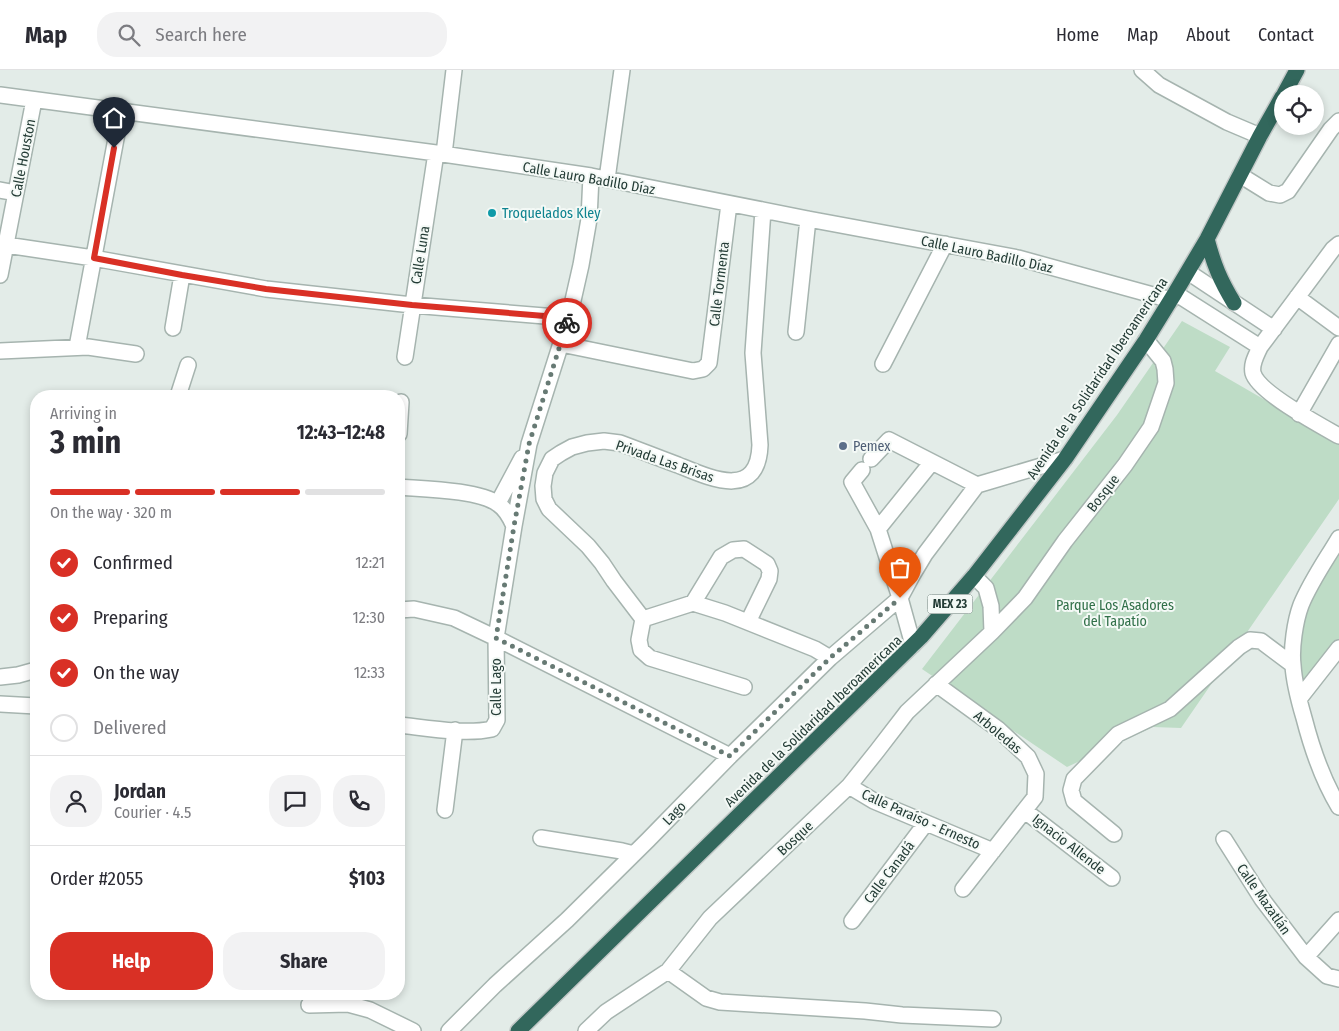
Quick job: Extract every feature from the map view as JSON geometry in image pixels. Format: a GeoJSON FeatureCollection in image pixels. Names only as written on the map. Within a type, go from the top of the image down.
{"type":"FeatureCollection","features":[{"type":"Feature","properties":{"kind":"highway","name":"Avenida de la Solidaridad Iberoamericana"},"geometry":{"type":"LineString","coordinates":[[518,1031],[913,645],[974,576],[1065,459],[1146,340],[1207,239],[1260,136],[1292,80]]}},
{"type":"Feature","properties":{"kind":"highway"},"geometry":{"type":"LineString","coordinates":[[1207,239],[1222,283],[1234,302]]}},
{"type":"Feature","properties":{"kind":"street","name":"Calle Luna"},"geometry":{"type":"LineString","coordinates":[[405,357],[412,305],[454,70]]}},
{"type":"Feature","properties":{"kind":"street"},"geometry":{"type":"LineString","coordinates":[[607,179],[622,70]]}},
{"type":"Feature","properties":{"kind":"street"},"geometry":{"type":"LineString","coordinates":[[1142,70],[1159,85],[1227,122],[1260,136]]}},
{"type":"Feature","properties":{"kind":"street","name":"Calle Lauro Badillo Díaz"},"geometry":{"type":"LineString","coordinates":[[0,95],[592,176],[1018,258],[1173,296],[1260,347]]}},
{"type":"Feature","properties":{"kind":"street","name":"Calle Houston"},"geometry":{"type":"LineString","coordinates":[[0,275],[34,100]]}},
{"type":"Feature","properties":{"kind":"street"},"geometry":{"type":"LineString","coordinates":[[77,346],[121,112]]}},
{"type":"Feature","properties":{"kind":"street"},"geometry":{"type":"LineString","coordinates":[[1240,175],[1269,193],[1280,195],[1288,191],[1331,129],[1339,121]]}},
{"type":"Feature","properties":{"kind":"street","name":"Calle Lago"},"geometry":{"type":"LineString","coordinates":[[455,730],[482,731],[492,729],[497,720],[496,638],[514,526],[529,444],[562,344],[581,265],[589,218],[592,176]]}},
{"type":"Feature","properties":{"kind":"street"},"geometry":{"type":"LineString","coordinates":[[0,190],[16,193]]}},
{"type":"Feature","properties":{"kind":"street","name":"Calle Tormenta"},"geometry":{"type":"LineString","coordinates":[[562,344],[693,371],[703,369],[709,364],[730,204]]}},
{"type":"Feature","properties":{"kind":"street","name":"Privada Las Brisas"},"geometry":{"type":"LineString","coordinates":[[643,619],[602,562],[549,509],[544,499],[545,473],[552,459],[572,447],[604,441],[620,443],[711,478],[732,481],[750,474],[760,457],[753,353],[763,210]]}},
{"type":"Feature","properties":{"kind":"street"},"geometry":{"type":"LineString","coordinates":[[796,332],[808,219]]}},
{"type":"Feature","properties":{"kind":"street"},"geometry":{"type":"LineString","coordinates":[[883,364],[946,244]]}},
{"type":"Feature","properties":{"kind":"street"},"geometry":{"type":"LineString","coordinates":[[1339,244],[1333,249],[1260,347],[1253,362],[1252,370],[1259,384],[1299,414],[1339,436]]}},
{"type":"Feature","properties":{"kind":"street"},"geometry":{"type":"LineString","coordinates":[[6,245],[94,258],[266,289],[412,305],[569,318]]}},
{"type":"Feature","properties":{"kind":"street"},"geometry":{"type":"LineString","coordinates":[[1188,272],[1274,329]]}},
{"type":"Feature","properties":{"kind":"street"},"geometry":{"type":"LineString","coordinates":[[173,328],[182,275]]}},
{"type":"Feature","properties":{"kind":"street"},"geometry":{"type":"LineString","coordinates":[[1297,298],[1339,328]]}},
{"type":"Feature","properties":{"kind":"street","name":"Bosque"},"geometry":{"type":"LineString","coordinates":[[586,1031],[606,1012],[668,971],[710,918],[849,786],[907,712],[992,632],[1025,598],[1125,465],[1151,427],[1166,383],[1163,361],[1146,340]]}},
{"type":"Feature","properties":{"kind":"street"},"geometry":{"type":"LineString","coordinates":[[1299,414],[1339,344]]}},
{"type":"Feature","properties":{"kind":"street"},"geometry":{"type":"LineString","coordinates":[[0,351],[88,346],[136,354]]}},
{"type":"Feature","properties":{"kind":"street"},"geometry":{"type":"LineString","coordinates":[[180,390],[188,364]]}},
{"type":"Feature","properties":{"kind":"street"},"geometry":{"type":"LineString","coordinates":[[913,645],[878,528],[852,482],[889,440],[977,485]]}},
{"type":"Feature","properties":{"kind":"street"},"geometry":{"type":"LineString","coordinates":[[498,503],[529,444]]}},
{"type":"Feature","properties":{"kind":"street"},"geometry":{"type":"LineString","coordinates":[[900,598],[925,554],[977,485],[1065,459]]}},
{"type":"Feature","properties":{"kind":"street"},"geometry":{"type":"LineString","coordinates":[[878,528],[932,462]]}},
{"type":"Feature","properties":{"kind":"street"},"geometry":{"type":"LineString","coordinates":[[405,487],[464,492],[483,497],[498,503],[507,512],[514,526]]}},
{"type":"Feature","properties":{"kind":"street"},"geometry":{"type":"LineString","coordinates":[[1339,538],[1301,606],[1293,639],[1293,665],[1298,699],[1312,749],[1339,807]]}},
{"type":"Feature","properties":{"kind":"street"},"geometry":{"type":"LineString","coordinates":[[693,603],[721,557],[733,550],[744,549],[767,564],[770,571],[769,579],[748,622]]}},
{"type":"Feature","properties":{"kind":"street"},"geometry":{"type":"LineString","coordinates":[[974,576],[986,588],[991,606],[992,632]]}},
{"type":"Feature","properties":{"kind":"street","name":"Lago"},"geometry":{"type":"LineString","coordinates":[[449,1031],[495,984],[567,920],[830,658],[900,598]]}},
{"type":"Feature","properties":{"kind":"street"},"geometry":{"type":"LineString","coordinates":[[744,687],[650,658],[641,650],[639,640],[643,619],[693,603],[748,622],[830,658]]}},
{"type":"Feature","properties":{"kind":"street"},"geometry":{"type":"LineString","coordinates":[[405,610],[414,609],[454,618],[730,756]]}},
{"type":"Feature","properties":{"kind":"street"},"geometry":{"type":"LineString","coordinates":[[1114,834],[1074,801],[1071,790],[1074,778],[1118,734],[1170,709],[1239,647],[1250,640],[1261,641],[1293,665]]}},
{"type":"Feature","properties":{"kind":"street"},"geometry":{"type":"LineString","coordinates":[[1298,699],[1339,648]]}},
{"type":"Feature","properties":{"kind":"street"},"geometry":{"type":"LineString","coordinates":[[0,677],[30,672]]}},
{"type":"Feature","properties":{"kind":"street","name":"Arboledas"},"geometry":{"type":"LineString","coordinates":[[936,684],[998,729],[1028,758],[1036,774],[1034,797],[963,889]]}},
{"type":"Feature","properties":{"kind":"street"},"geometry":{"type":"LineString","coordinates":[[0,704],[30,706]]}},
{"type":"Feature","properties":{"kind":"street"},"geometry":{"type":"LineString","coordinates":[[405,726],[455,730],[445,810]]}},
{"type":"Feature","properties":{"kind":"street","name":"Calle Paraíso - Ernesto"},"geometry":{"type":"LineString","coordinates":[[849,786],[874,801],[993,851]]}},
{"type":"Feature","properties":{"kind":"street","name":"Ignacio Allende"},"geometry":{"type":"LineString","coordinates":[[1025,811],[1112,878]]}},
{"type":"Feature","properties":{"kind":"street","name":"Calle Canadá"},"geometry":{"type":"LineString","coordinates":[[852,921],[926,823]]}},
{"type":"Feature","properties":{"kind":"street"},"geometry":{"type":"LineString","coordinates":[[541,838],[622,850],[634,854]]}},
{"type":"Feature","properties":{"kind":"street","name":"Calle Mazatlán"},"geometry":{"type":"LineString","coordinates":[[1224,839],[1262,898],[1306,957],[1327,976],[1339,979]]}},
{"type":"Feature","properties":{"kind":"street"},"geometry":{"type":"LineString","coordinates":[[1306,957],[1339,920]]}},
{"type":"Feature","properties":{"kind":"street"},"geometry":{"type":"LineString","coordinates":[[668,971],[706,998],[720,1002],[865,1010],[902,1015],[993,1019]]}},
{"type":"Feature","properties":{"kind":"street"},"geometry":{"type":"LineString","coordinates":[[309,1005],[348,1004],[370,1010],[413,1031]]}},
{"type":"Feature","properties":{"kind":"green space","name":"Parque Los Asadores del Tapatío"},"geometry":{"type":"Polygon","coordinates":[[[1182,321],[1230,347],[1215,371],[1339,443],[1339,499],[1181,728],[1153,727],[1067,767],[922,669],[1117,415],[1182,321]]]}},
{"type":"Feature","properties":{"kind":"green space"},"geometry":{"type":"Polygon","coordinates":[[[1339,540],[1339,644],[1297,689],[1301,606],[1339,540]]]}},
{"type":"Feature","properties":{"kind":"way so far"},"geometry":{"type":"LineString","coordinates":[[567,323],[562,344],[529,444],[496,638],[730,756],[830,658],[900,598]]}},
{"type":"Feature","properties":{"kind":"place","name":"Troquelados Kley"},"geometry":{"type":"Point","coordinates":[492,213]}},
{"type":"Feature","properties":{"kind":"place","name":"Pemex"},"geometry":{"type":"Point","coordinates":[843,446]}},
{"type":"Feature","properties":{"kind":"route"},"geometry":{"type":"LineString","coordinates":[[114,148],[94,258],[266,289],[412,305],[569,318],[567,323]]}}]}
